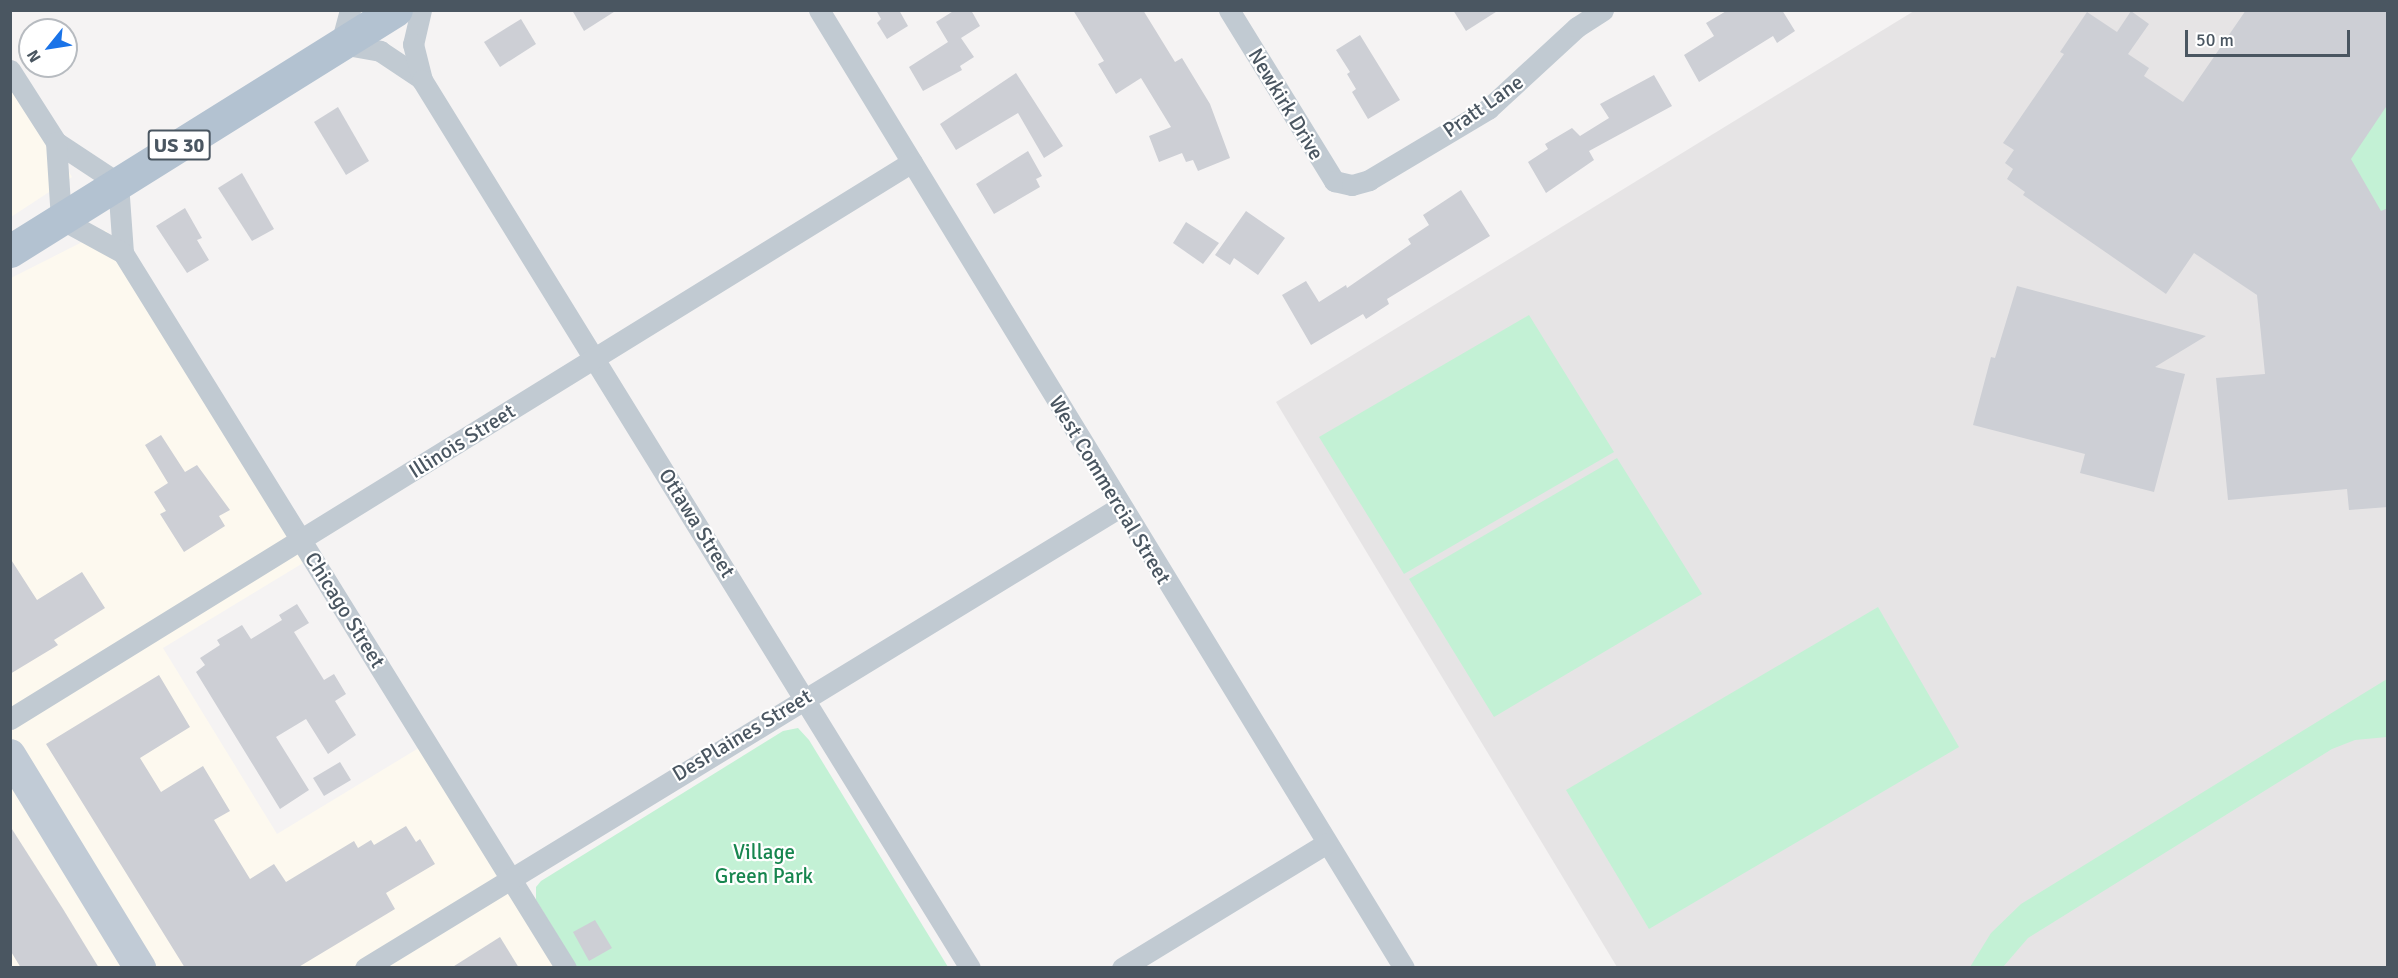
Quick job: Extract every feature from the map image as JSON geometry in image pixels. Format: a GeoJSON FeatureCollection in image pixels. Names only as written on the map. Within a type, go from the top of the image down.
{"type":"FeatureCollection","features":[{"type":"Feature","properties":{"kind":"main road","name":"US 30"},"geometry":{"type":"LineString","coordinates":[[10,250],[396,10]]}},
{"type":"Feature","properties":{"kind":"main road"},"geometry":{"type":"LineString","coordinates":[[10,754],[140,968]]}},
{"type":"Feature","properties":{"kind":"street"},"geometry":{"type":"LineString","coordinates":[[341,44],[350,10]]}},
{"type":"Feature","properties":{"kind":"street","name":"Ottawa Street"},"geometry":{"type":"LineString","coordinates":[[421,10],[413,44],[422,80],[970,968]]}},
{"type":"Feature","properties":{"kind":"street","name":"West Commercial Street"},"geometry":{"type":"LineString","coordinates":[[819,10],[1120,507],[1404,968]]}},
{"type":"Feature","properties":{"kind":"street","name":"Newkirk Drive"},"geometry":{"type":"LineString","coordinates":[[1229,10],[1334,182],[1352,184]]}},
{"type":"Feature","properties":{"kind":"street","name":"Pratt Lane"},"geometry":{"type":"LineString","coordinates":[[1352,184],[1368,180],[1488,109],[1577,27],[1603,10]]}},
{"type":"Feature","properties":{"kind":"street","name":"Ottawa Street"},"geometry":{"type":"LineString","coordinates":[[341,44],[380,51],[422,80]]}},
{"type":"Feature","properties":{"kind":"street"},"geometry":{"type":"LineString","coordinates":[[10,70],[56,142],[118,183]]}},
{"type":"Feature","properties":{"kind":"street"},"geometry":{"type":"LineString","coordinates":[[56,142],[61,219]]}},
{"type":"Feature","properties":{"kind":"street","name":"Illinois Street"},"geometry":{"type":"LineString","coordinates":[[10,719],[912,162]]}},
{"type":"Feature","properties":{"kind":"street","name":"Chicago Street"},"geometry":{"type":"LineString","coordinates":[[118,183],[123,253],[566,968]]}},
{"type":"Feature","properties":{"kind":"street","name":"Chicago Street"},"geometry":{"type":"LineString","coordinates":[[61,219],[123,253]]}},
{"type":"Feature","properties":{"kind":"street","name":"DesPlaines Street"},"geometry":{"type":"LineString","coordinates":[[365,968],[804,697],[1120,507]]}},
{"type":"Feature","properties":{"kind":"street"},"geometry":{"type":"LineString","coordinates":[[1122,968],[1327,843]]}},
{"type":"Feature","properties":{"kind":"shaded area"},"geometry":{"type":"Polygon","coordinates":[[[1914,11],[2387,11],[2387,967],[1617,967],[1276,402],[1914,11]]]}},
{"type":"Feature","properties":{"kind":"shaded area"},"geometry":{"type":"Polygon","coordinates":[[[10,75],[72,177],[11,217],[10,217],[10,75]]]}},
{"type":"Feature","properties":{"kind":"shaded area"},"geometry":{"type":"Polygon","coordinates":[[[106,230],[308,560],[163,648],[277,834],[422,746],[558,967],[146,967],[11,745],[11,278],[106,230]]]}},
{"type":"Feature","properties":{"kind":"shaded area"},"geometry":{"type":"Polygon","coordinates":[[[11,779],[129,967],[11,967],[11,779]]]}},
{"type":"Feature","properties":{"kind":"green space"},"geometry":{"type":"Polygon","coordinates":[[[2387,103],[2387,217],[2341,173],[2387,103]]]}},
{"type":"Feature","properties":{"kind":"green space"},"geometry":{"type":"Polygon","coordinates":[[[1529,315],[1614,452],[1404,574],[1319,437],[1529,315]]]}},
{"type":"Feature","properties":{"kind":"green space"},"geometry":{"type":"Polygon","coordinates":[[[1617,458],[1702,594],[1494,717],[1409,579],[1617,458]]]}},
{"type":"Feature","properties":{"kind":"green space"},"geometry":{"type":"Polygon","coordinates":[[[1878,607],[1959,747],[1649,929],[1566,790],[1878,607]]]}},
{"type":"Feature","properties":{"kind":"green space"},"geometry":{"type":"Polygon","coordinates":[[[2387,679],[2387,737],[2355,740],[2332,749],[2028,938],[2003,967],[1970,967],[1991,933],[2021,904],[2387,679]]]}},
{"type":"Feature","properties":{"kind":"green space","name":"Village Green Park"},"geometry":{"type":"Polygon","coordinates":[[[798,728],[809,740],[948,967],[577,967],[536,900],[536,887],[541,881],[783,731],[798,728]]]}},
{"type":"Feature","properties":{"kind":"building"},"geometry":{"type":"Polygon","coordinates":[[[572,10],[617,10],[584,31],[572,10]]]}},
{"type":"Feature","properties":{"kind":"building"},"geometry":{"type":"Polygon","coordinates":[[[876,10],[899,10],[908,26],[887,39],[877,23],[881,19],[876,10]]]}},
{"type":"Feature","properties":{"kind":"building"},"geometry":{"type":"Polygon","coordinates":[[[955,10],[971,10],[980,26],[961,38],[974,57],[960,66],[962,70],[923,91],[909,67],[948,42],[936,22],[955,10]]]}},
{"type":"Feature","properties":{"kind":"building"},"geometry":{"type":"Polygon","coordinates":[[[1073,10],[1143,10],[1175,62],[1182,58],[1210,104],[1230,158],[1198,171],[1193,160],[1186,162],[1182,153],[1159,162],[1149,136],[1171,127],[1141,78],[1116,94],[1098,64],[1104,61],[1073,10]]]}},
{"type":"Feature","properties":{"kind":"building"},"geometry":{"type":"Polygon","coordinates":[[[1453,10],[1499,10],[1466,31],[1453,10]]]}},
{"type":"Feature","properties":{"kind":"building"},"geometry":{"type":"Polygon","coordinates":[[[1728,10],[1782,10],[1795,31],[1777,43],[1773,36],[1699,82],[1684,55],[1714,36],[1706,23],[1728,10]]]}},
{"type":"Feature","properties":{"kind":"building"},"geometry":{"type":"Polygon","coordinates":[[[2246,10],[2388,10],[2388,104],[2351,159],[2381,211],[2388,208],[2388,507],[2349,510],[2347,489],[2228,500],[2216,378],[2265,374],[2257,295],[2194,253],[2166,294],[2023,195],[2025,192],[2007,179],[2013,169],[2005,163],[2014,150],[2003,143],[2064,54],[2060,52],[2087,12],[2117,32],[2131,11],[2149,24],[2128,54],[2149,68],[2144,76],[2183,102],[2246,10]]]}},
{"type":"Feature","properties":{"kind":"building"},"geometry":{"type":"Polygon","coordinates":[[[521,19],[536,44],[500,67],[484,42],[521,19]]]}},
{"type":"Feature","properties":{"kind":"building"},"geometry":{"type":"Polygon","coordinates":[[[1360,35],[1400,100],[1368,119],[1352,92],[1356,89],[1347,74],[1350,72],[1336,50],[1360,35]]]}},
{"type":"Feature","properties":{"kind":"building"},"geometry":{"type":"Polygon","coordinates":[[[1016,73],[1063,146],[1044,158],[1018,113],[956,150],[940,124],[1016,73]]]}},
{"type":"Feature","properties":{"kind":"building"},"geometry":{"type":"Polygon","coordinates":[[[1654,75],[1672,106],[1589,151],[1594,160],[1546,193],[1528,162],[1548,149],[1545,144],[1572,128],[1580,136],[1609,118],[1600,104],[1654,75]]]}},
{"type":"Feature","properties":{"kind":"building"},"geometry":{"type":"Polygon","coordinates":[[[338,107],[369,161],[346,175],[314,122],[338,107]]]}},
{"type":"Feature","properties":{"kind":"building"},"geometry":{"type":"Polygon","coordinates":[[[1028,151],[1042,176],[1036,179],[1040,187],[994,214],[976,184],[1028,151]]]}},
{"type":"Feature","properties":{"kind":"building"},"geometry":{"type":"Polygon","coordinates":[[[242,173],[274,229],[252,241],[218,188],[242,173]]]}},
{"type":"Feature","properties":{"kind":"building"},"geometry":{"type":"Polygon","coordinates":[[[1461,190],[1490,236],[1387,299],[1389,304],[1366,319],[1363,314],[1311,345],[1282,295],[1306,281],[1319,302],[1346,285],[1347,288],[1411,244],[1408,239],[1429,225],[1423,215],[1461,190]]]}},
{"type":"Feature","properties":{"kind":"building"},"geometry":{"type":"Polygon","coordinates":[[[185,208],[202,238],[197,240],[209,260],[187,273],[156,226],[185,208]]]}},
{"type":"Feature","properties":{"kind":"building"},"geometry":{"type":"Polygon","coordinates":[[[1246,211],[1285,238],[1258,275],[1234,258],[1230,265],[1215,255],[1246,211]]]}},
{"type":"Feature","properties":{"kind":"building"},"geometry":{"type":"Polygon","coordinates":[[[1186,222],[1219,243],[1203,264],[1173,243],[1186,222]]]}},
{"type":"Feature","properties":{"kind":"building"},"geometry":{"type":"Polygon","coordinates":[[[2017,286],[2206,336],[2155,367],[2185,374],[2154,492],[2080,473],[2085,454],[1973,425],[1991,357],[1995,358],[2017,286]]]}},
{"type":"Feature","properties":{"kind":"building"},"geometry":{"type":"Polygon","coordinates":[[[161,435],[185,472],[197,465],[230,510],[219,516],[225,526],[184,552],[160,514],[166,511],[154,492],[168,483],[145,445],[161,435]]]}},
{"type":"Feature","properties":{"kind":"building"},"geometry":{"type":"Polygon","coordinates":[[[10,558],[37,600],[82,572],[105,608],[54,640],[58,645],[10,674],[10,558]]]}},
{"type":"Feature","properties":{"kind":"building"},"geometry":{"type":"Polygon","coordinates":[[[297,604],[309,623],[294,632],[324,680],[334,674],[346,694],[335,701],[356,735],[328,754],[306,719],[276,737],[309,790],[280,809],[196,672],[205,665],[200,658],[220,645],[217,640],[242,625],[251,639],[282,620],[279,615],[297,604]]]}},
{"type":"Feature","properties":{"kind":"building"},"geometry":{"type":"Polygon","coordinates":[[[159,675],[190,727],[140,758],[161,792],[203,766],[230,811],[214,820],[250,879],[274,864],[286,882],[354,841],[358,848],[371,840],[374,845],[406,826],[416,842],[420,839],[435,864],[386,893],[395,909],[297,968],[185,968],[46,744],[159,675]]]}},
{"type":"Feature","properties":{"kind":"building"},"geometry":{"type":"Polygon","coordinates":[[[340,762],[351,780],[324,796],[313,778],[340,762]]]}},
{"type":"Feature","properties":{"kind":"building"},"geometry":{"type":"Polygon","coordinates":[[[10,826],[99,968],[21,968],[10,950],[10,826]]]}},
{"type":"Feature","properties":{"kind":"building"},"geometry":{"type":"Polygon","coordinates":[[[595,920],[612,948],[589,961],[573,932],[595,920]]]}},
{"type":"Feature","properties":{"kind":"building"},"geometry":{"type":"Polygon","coordinates":[[[500,937],[519,968],[451,968],[500,937]]]}}]}
